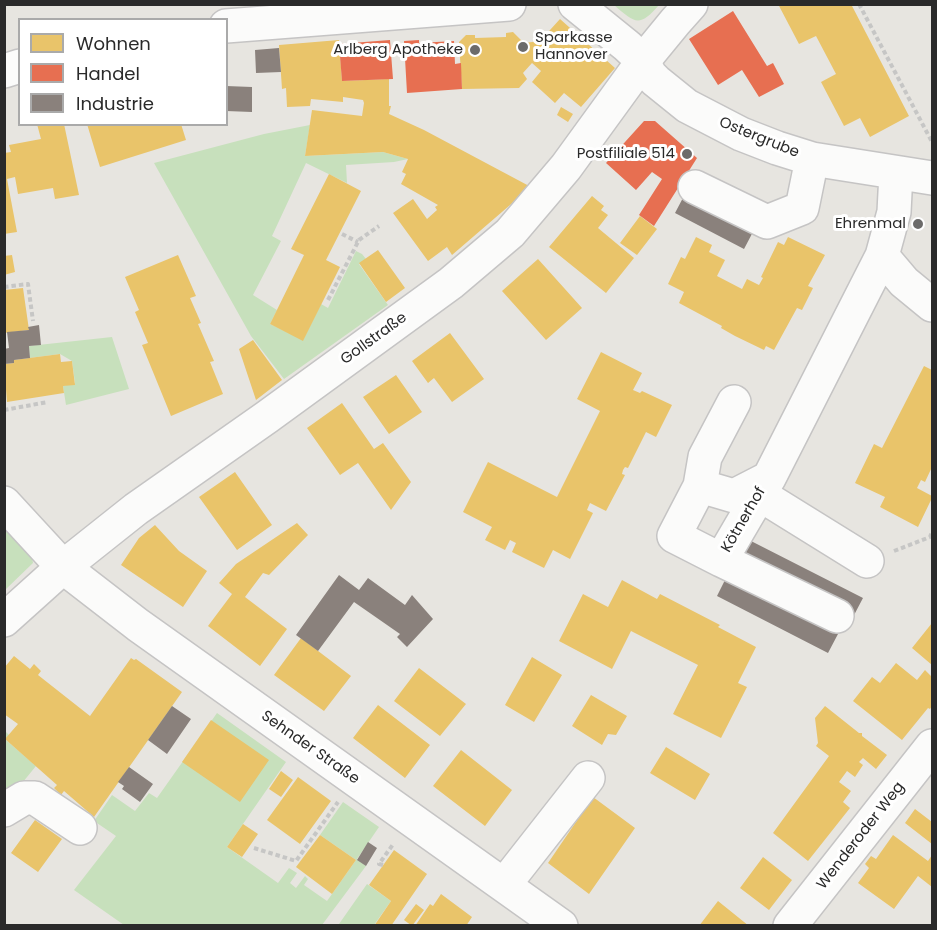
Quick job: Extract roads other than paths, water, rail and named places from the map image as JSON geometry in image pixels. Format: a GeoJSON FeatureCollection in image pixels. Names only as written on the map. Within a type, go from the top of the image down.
{"type":"FeatureCollection","features":[{"type":"Feature","properties":{"kind":"street"},"geometry":{"type":"LineString","coordinates":[[228,26],[304,12],[509,4]]}},
{"type":"Feature","properties":{"kind":"street","name":"Ostergrube"},"geometry":{"type":"LineString","coordinates":[[575,4],[644,61],[651,75],[687,106],[741,134],[812,159],[933,178]]}},
{"type":"Feature","properties":{"kind":"street","name":"Gollstraße"},"geometry":{"type":"LineString","coordinates":[[4,620],[63,567],[136,509],[451,283],[510,233],[566,167],[644,61],[691,4]]}},
{"type":"Feature","properties":{"kind":"street"},"geometry":{"type":"LineString","coordinates":[[695,187],[767,222],[802,208],[812,159]]}},
{"type":"Feature","properties":{"kind":"street","name":"Kötnerhof"},"geometry":{"type":"LineString","coordinates":[[764,486],[734,496],[700,486],[674,536],[722,560],[764,486],[882,256],[894,212],[896,172]]}},
{"type":"Feature","properties":{"kind":"street"},"geometry":{"type":"LineString","coordinates":[[882,256],[904,282],[933,305]]}},
{"type":"Feature","properties":{"kind":"street"},"geometry":{"type":"LineString","coordinates":[[700,486],[705,457],[734,402]]}},
{"type":"Feature","properties":{"kind":"street"},"geometry":{"type":"LineString","coordinates":[[764,486],[867,561]]}},
{"type":"Feature","properties":{"kind":"street","name":"Sehnder Straße"},"geometry":{"type":"LineString","coordinates":[[4,503],[63,567],[204,673],[561,926]]}},
{"type":"Feature","properties":{"kind":"street"},"geometry":{"type":"LineString","coordinates":[[722,560],[837,616]]}},
{"type":"Feature","properties":{"kind":"street","name":"Wenderoder Weg"},"geometry":{"type":"LineString","coordinates":[[790,926],[933,746]]}},
{"type":"Feature","properties":{"kind":"street"},"geometry":{"type":"LineString","coordinates":[[504,885],[588,777]]}},
{"type":"Feature","properties":{"kind":"street"},"geometry":{"type":"LineString","coordinates":[[4,810],[24,798],[34,798],[80,828]]}},
{"type":"Feature","properties":{"kind":"place","name":"Sparkasse Hannover"},"geometry":{"type":"Point","coordinates":[523,47]}},
{"type":"Feature","properties":{"kind":"place","name":"Arlberg Apotheke"},"geometry":{"type":"Point","coordinates":[475,50]}},
{"type":"Feature","properties":{"kind":"place","name":"Postfiliale 514"},"geometry":{"type":"Point","coordinates":[687,154]}},
{"type":"Feature","properties":{"kind":"place","name":"Ehrenmal"},"geometry":{"type":"Point","coordinates":[918,224]}}]}
